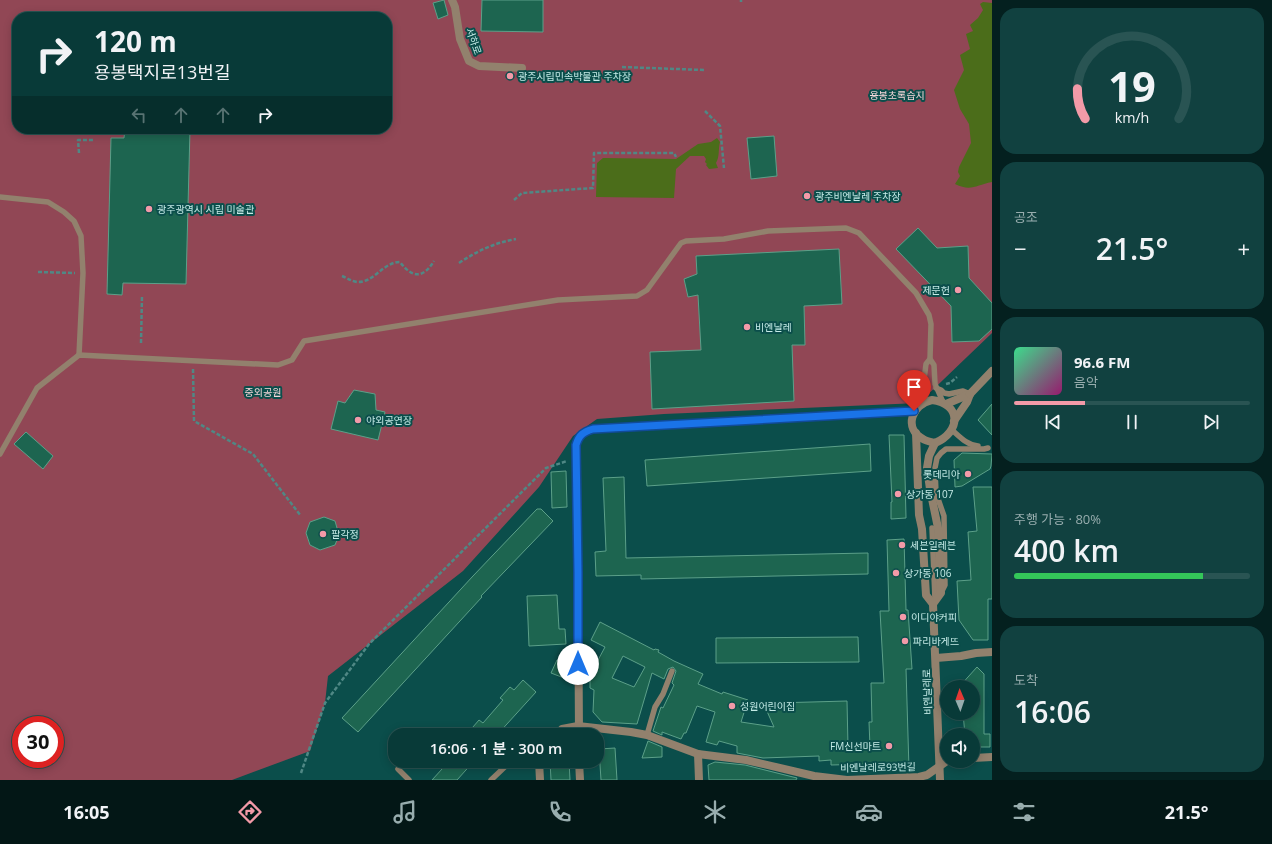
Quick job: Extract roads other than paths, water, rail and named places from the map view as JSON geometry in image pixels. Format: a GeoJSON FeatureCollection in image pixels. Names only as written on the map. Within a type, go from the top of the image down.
{"type":"FeatureCollection","features":[{"type":"Feature","properties":{"kind":"street","name":"서하로"},"geometry":{"type":"LineString","coordinates":[[454,2],[460,39],[470,61],[479,66],[522,68]]}},
{"type":"Feature","properties":{"kind":"street"},"geometry":{"type":"LineString","coordinates":[[954,421],[951,409],[944,403],[932,400],[921,404],[914,411],[912,423],[916,433],[922,439],[935,443],[942,440],[948,436],[952,430],[954,421],[967,402],[970,394],[992,372]]}},
{"type":"Feature","properties":{"kind":"street"},"geometry":{"type":"LineString","coordinates":[[944,403],[970,394]]}},
{"type":"Feature","properties":{"kind":"street"},"geometry":{"type":"LineString","coordinates":[[567,728],[578,726],[576,445],[579,436],[586,431],[593,429],[914,411]]}},
{"type":"Feature","properties":{"kind":"street","name":"비엔날레로"},"geometry":{"type":"LineString","coordinates":[[916,433],[919,515],[922,529],[926,595],[934,602],[936,658],[941,728]]}},
{"type":"Feature","properties":{"kind":"street"},"geometry":{"type":"LineString","coordinates":[[934,602],[941,593],[938,528],[927,468],[929,456],[935,443]]}},
{"type":"Feature","properties":{"kind":"street"},"geometry":{"type":"LineString","coordinates":[[936,658],[992,652]]}},
{"type":"Feature","properties":{"kind":"street","name":"비엔날레로93번길"},"geometry":{"type":"LineString","coordinates":[[578,726],[648,735],[698,754],[746,760],[814,778],[848,780],[919,777],[927,775],[940,766]]}},
{"type":"Feature","properties":{"kind":"street"},"geometry":{"type":"LineString","coordinates":[[698,754],[699,780]]}},
{"type":"Feature","properties":{"kind":"street"},"geometry":{"type":"LineString","coordinates":[[980,758],[992,757]]}},
{"type":"Feature","properties":{"kind":"street"},"geometry":{"type":"LineString","coordinates":[[539,768],[540,780]]}},
{"type":"Feature","properties":{"kind":"street"},"geometry":{"type":"LineString","coordinates":[[580,768],[580,780]]}},
{"type":"Feature","properties":{"kind":"street","name":"비엔날레로"},"geometry":{"type":"LineString","coordinates":[[940,780],[943,768]]}},
{"type":"Feature","properties":{"kind":"lane"},"geometry":{"type":"LineString","coordinates":[[0,197],[48,202],[64,212],[74,221],[81,236],[82,273],[79,355]]}},
{"type":"Feature","properties":{"kind":"lane"},"geometry":{"type":"LineString","coordinates":[[0,454],[37,388],[79,355],[278,365],[292,360],[304,341],[558,300],[637,296],[647,290],[681,243],[686,241],[768,232],[846,228],[859,233],[916,293],[923,303],[929,315],[931,324],[930,359],[934,365],[936,388],[944,403]]}},
{"type":"Feature","properties":{"kind":"lane"},"geometry":{"type":"LineString","coordinates":[[921,404],[926,364],[930,359]]}},
{"type":"Feature","properties":{"kind":"lane"},"geometry":{"type":"LineString","coordinates":[[936,388],[941,390],[944,394],[963,391],[970,394]]}},
{"type":"Feature","properties":{"kind":"lane"},"geometry":{"type":"LineString","coordinates":[[952,430],[971,445],[990,448]]}},
{"type":"Feature","properties":{"kind":"lane"},"geometry":{"type":"LineString","coordinates":[[935,443],[958,449]]}},
{"type":"Feature","properties":{"kind":"lane"},"geometry":{"type":"LineString","coordinates":[[941,593],[945,585],[944,516],[936,493],[936,464],[941,453],[946,449],[990,448]]}},
{"type":"Feature","properties":{"kind":"lane"},"geometry":{"type":"LineString","coordinates":[[932,528],[934,602]]}},
{"type":"Feature","properties":{"kind":"lane"},"geometry":{"type":"LineString","coordinates":[[648,735],[655,707],[663,694],[672,672]]}},
{"type":"Feature","properties":{"kind":"lane"},"geometry":{"type":"LineString","coordinates":[[491,780],[504,768]]}},
{"type":"Feature","properties":{"kind":"lane"},"geometry":{"type":"LineString","coordinates":[[398,769],[409,780]]}},
{"type":"Feature","properties":{"kind":"place","name":"광주시립민속박물관 주차장"},"geometry":{"type":"Point","coordinates":[510,76]}},
{"type":"Feature","properties":{"kind":"place","name":"광주비엔날레 주차장"},"geometry":{"type":"Point","coordinates":[807,196]}},
{"type":"Feature","properties":{"kind":"place","name":"광주광역시 시립 미술관"},"geometry":{"type":"Point","coordinates":[149,209]}},
{"type":"Feature","properties":{"kind":"place","name":"제문헌"},"geometry":{"type":"Point","coordinates":[958,290]}},
{"type":"Feature","properties":{"kind":"place","name":"비엔날레"},"geometry":{"type":"Point","coordinates":[747,327]}},
{"type":"Feature","properties":{"kind":"place","name":"야외공연장"},"geometry":{"type":"Point","coordinates":[358,420]}},
{"type":"Feature","properties":{"kind":"place","name":"롯데리아"},"geometry":{"type":"Point","coordinates":[968,474]}},
{"type":"Feature","properties":{"kind":"place","name":"상가동 107"},"geometry":{"type":"Point","coordinates":[898,494]}},
{"type":"Feature","properties":{"kind":"place","name":"팔각정"},"geometry":{"type":"Point","coordinates":[323,534]}},
{"type":"Feature","properties":{"kind":"place","name":"세븐일레븐"},"geometry":{"type":"Point","coordinates":[902,545]}},
{"type":"Feature","properties":{"kind":"place","name":"상가동 106"},"geometry":{"type":"Point","coordinates":[896,573]}},
{"type":"Feature","properties":{"kind":"place","name":"이디야커피"},"geometry":{"type":"Point","coordinates":[903,617]}},
{"type":"Feature","properties":{"kind":"place","name":"파리바게뜨"},"geometry":{"type":"Point","coordinates":[905,641]}},
{"type":"Feature","properties":{"kind":"place","name":"성원어린이집"},"geometry":{"type":"Point","coordinates":[732,706]}},
{"type":"Feature","properties":{"kind":"place","name":"FM신선마트"},"geometry":{"type":"Point","coordinates":[889,746]}},
{"type":"Feature","properties":{"kind":"park label","name":"용봉초록습지"},"geometry":{"type":"Point","coordinates":[897,95]}},
{"type":"Feature","properties":{"kind":"park label","name":"중외공원"},"geometry":{"type":"Point","coordinates":[263,392]}}]}
